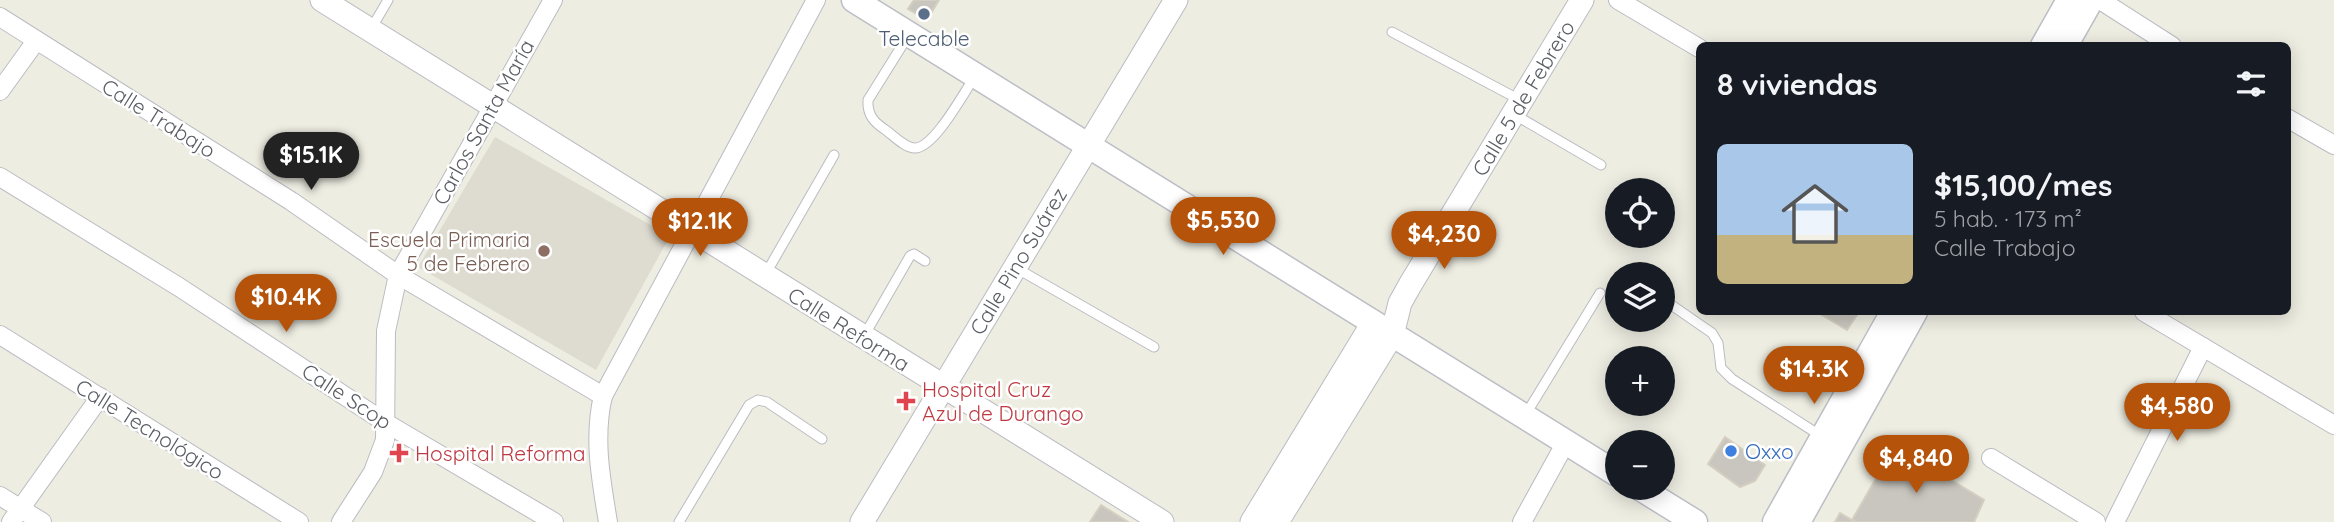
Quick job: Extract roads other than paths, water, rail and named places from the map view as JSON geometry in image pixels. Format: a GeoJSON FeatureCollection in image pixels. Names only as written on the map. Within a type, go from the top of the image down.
{"type":"FeatureCollection","features":[{"type":"Feature","properties":{"kind":"main road"},"geometry":{"type":"LineString","coordinates":[[854,0],[1605,466]]}},
{"type":"Feature","properties":{"kind":"main road"},"geometry":{"type":"LineString","coordinates":[[2045,42],[2069,0]]}},
{"type":"Feature","properties":{"kind":"main road"},"geometry":{"type":"LineString","coordinates":[[2067,42],[2091,0]]}},
{"type":"Feature","properties":{"kind":"main road"},"geometry":{"type":"LineString","coordinates":[[1775,522],[1887,315]]}},
{"type":"Feature","properties":{"kind":"main road"},"geometry":{"type":"LineString","coordinates":[[1798,522],[1912,315]]}},
{"type":"Feature","properties":{"kind":"main road"},"geometry":{"type":"LineString","coordinates":[[1659,500],[1695,522]]}},
{"type":"Feature","properties":{"kind":"street","name":"Calle Reforma"},"geometry":{"type":"LineString","coordinates":[[322,0],[1163,522]]}},
{"type":"Feature","properties":{"kind":"street","name":"Carlos Santa María"},"geometry":{"type":"LineString","coordinates":[[341,522],[373,472],[384,440],[387,423],[386,331],[398,275],[552,0]]}},
{"type":"Feature","properties":{"kind":"street"},"geometry":{"type":"LineString","coordinates":[[608,522],[598,455],[598,417],[603,396],[816,0]]}},
{"type":"Feature","properties":{"kind":"street","name":"Calle Pino Suárez"},"geometry":{"type":"LineString","coordinates":[[862,522],[1176,0]]}},
{"type":"Feature","properties":{"kind":"street","name":"Calle 5 de Febrero"},"geometry":{"type":"LineString","coordinates":[[1272,518],[1383,329],[1583,0]]}},
{"type":"Feature","properties":{"kind":"street"},"geometry":{"type":"LineString","coordinates":[[1618,0],[1696,46]]}},
{"type":"Feature","properties":{"kind":"street"},"geometry":{"type":"LineString","coordinates":[[2100,0],[2166,42]]}},
{"type":"Feature","properties":{"kind":"street","name":"Calle Trabajo"},"geometry":{"type":"LineString","coordinates":[[0,17],[291,201],[398,275],[603,396]]}},
{"type":"Feature","properties":{"kind":"street"},"geometry":{"type":"LineString","coordinates":[[0,91],[36,41]]}},
{"type":"Feature","properties":{"kind":"street"},"geometry":{"type":"LineString","coordinates":[[2291,120],[2334,145]]}},
{"type":"Feature","properties":{"kind":"street","name":"Calle Scop"},"geometry":{"type":"LineString","coordinates":[[0,177],[179,287],[387,423],[554,522]]}},
{"type":"Feature","properties":{"kind":"street"},"geometry":{"type":"LineString","coordinates":[[2149,315],[2334,425]]}},
{"type":"Feature","properties":{"kind":"street","name":"Calle Tecnológico"},"geometry":{"type":"LineString","coordinates":[[0,335],[299,522]]}},
{"type":"Feature","properties":{"kind":"street"},"geometry":{"type":"LineString","coordinates":[[2115,522],[2203,347]]}},
{"type":"Feature","properties":{"kind":"street"},"geometry":{"type":"LineString","coordinates":[[16,515],[100,397]]}},
{"type":"Feature","properties":{"kind":"street"},"geometry":{"type":"LineString","coordinates":[[1522,522],[1566,442]]}},
{"type":"Feature","properties":{"kind":"street"},"geometry":{"type":"LineString","coordinates":[[1991,458],[2096,522]]}},
{"type":"Feature","properties":{"kind":"street"},"geometry":{"type":"LineString","coordinates":[[0,496],[16,515],[42,522]]}},
{"type":"Feature","properties":{"kind":"lane"},"geometry":{"type":"LineString","coordinates":[[370,31],[388,0]]}},
{"type":"Feature","properties":{"kind":"lane"},"geometry":{"type":"LineString","coordinates":[[1392,32],[1517,108],[1601,165]]}},
{"type":"Feature","properties":{"kind":"lane"},"geometry":{"type":"LineString","coordinates":[[909,34],[868,100],[868,105],[871,118],[876,124],[910,148],[922,147],[933,139],[975,76]]}},
{"type":"Feature","properties":{"kind":"lane"},"geometry":{"type":"LineString","coordinates":[[765,277],[834,155]]}},
{"type":"Feature","properties":{"kind":"lane"},"geometry":{"type":"LineString","coordinates":[[863,338],[910,256],[915,254],[925,261]]}},
{"type":"Feature","properties":{"kind":"lane"},"geometry":{"type":"LineString","coordinates":[[1014,267],[1154,347]]}},
{"type":"Feature","properties":{"kind":"lane"},"geometry":{"type":"LineString","coordinates":[[1524,416],[1600,293]]}},
{"type":"Feature","properties":{"kind":"lane"},"geometry":{"type":"LineString","coordinates":[[1675,307],[1712,333],[1718,343],[1721,368],[1732,379],[1823,437]]}},
{"type":"Feature","properties":{"kind":"lane"},"geometry":{"type":"LineString","coordinates":[[679,522],[749,405],[758,400],[767,402],[822,439]]}},
{"type":"Feature","properties":{"kind":"place","name":"Telecable"},"geometry":{"type":"Point","coordinates":[924,14]}},
{"type":"Feature","properties":{"kind":"place","name":"Escuela Primaria 5 de Febrero"},"geometry":{"type":"Point","coordinates":[544,251]}},
{"type":"Feature","properties":{"kind":"place","name":"Hospital Cruz Azul de Durango"},"geometry":{"type":"Point","coordinates":[906,401]}},
{"type":"Feature","properties":{"kind":"place","name":"Oxxo"},"geometry":{"type":"Point","coordinates":[1731,451]}},
{"type":"Feature","properties":{"kind":"place","name":"Hospital Reforma"},"geometry":{"type":"Point","coordinates":[399,453]}}]}
